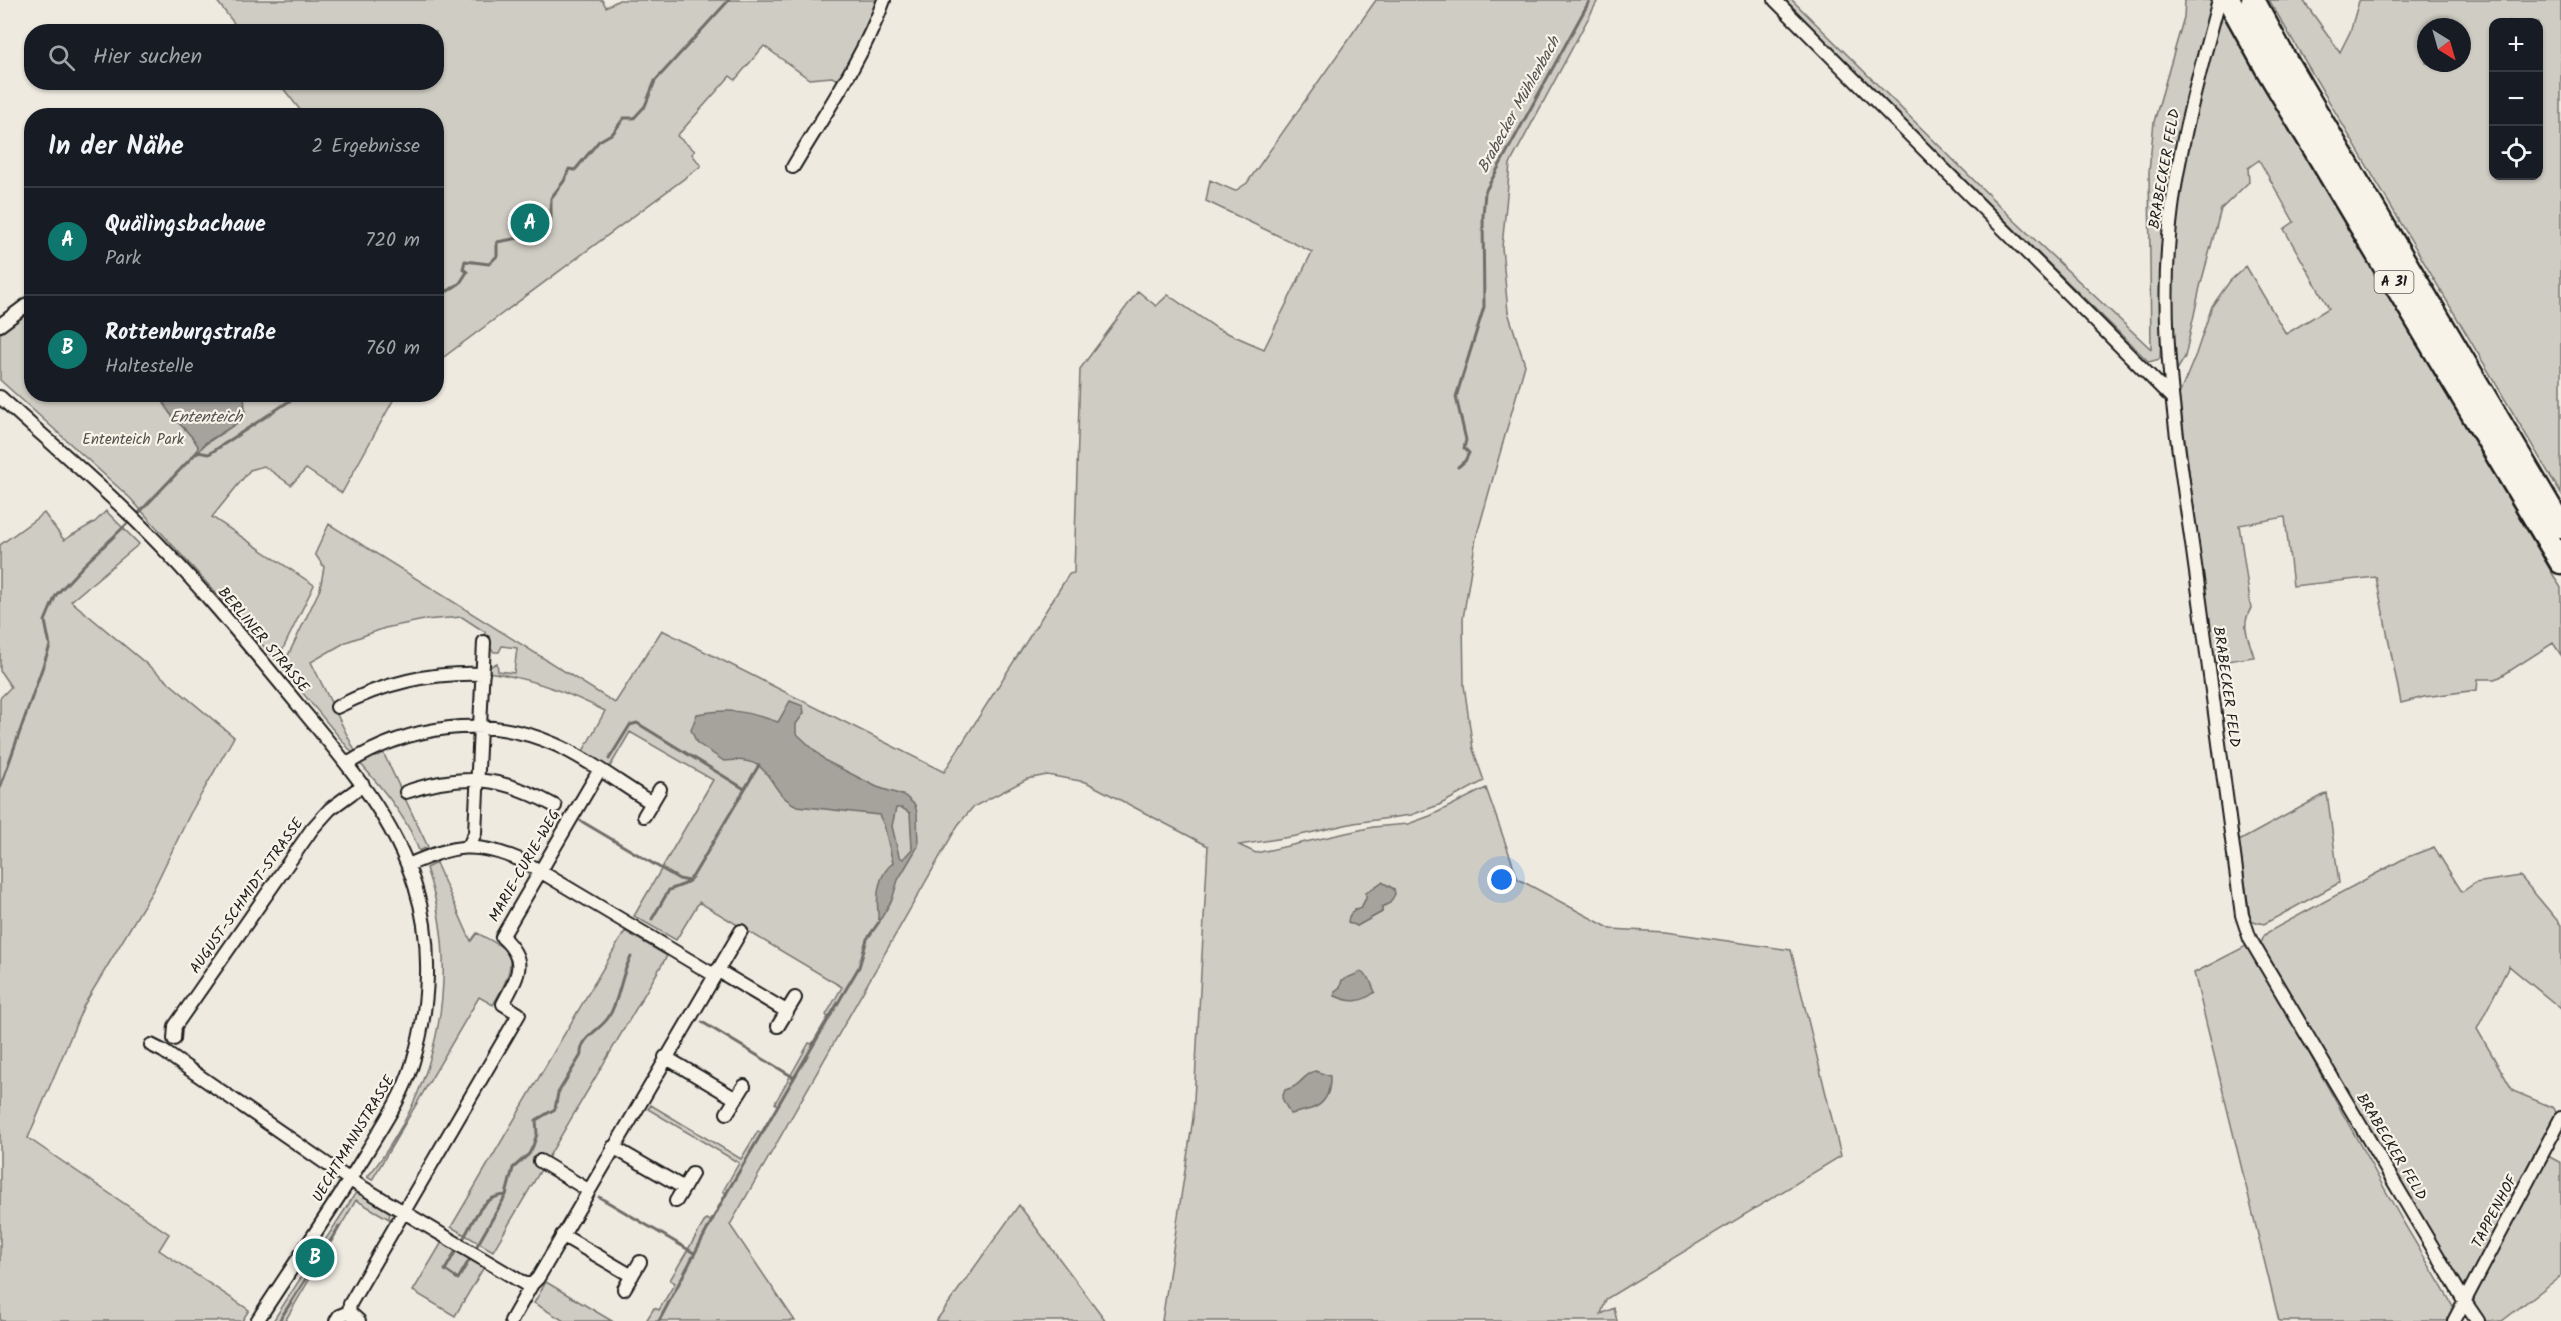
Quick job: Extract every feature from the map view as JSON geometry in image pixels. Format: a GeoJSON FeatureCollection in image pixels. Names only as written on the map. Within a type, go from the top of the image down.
{"type":"FeatureCollection","features":[{"type":"Feature","properties":{"kind":"highway","name":"A 31"},"geometry":{"type":"LineString","coordinates":[[2229,0],[2266,68],[2561,562]]}},
{"type":"Feature","properties":{"kind":"highway","name":"A 31"},"geometry":{"type":"LineString","coordinates":[[2253,0],[2283,56],[2561,526]]}},
{"type":"Feature","properties":{"kind":"street"},"geometry":{"type":"LineString","coordinates":[[793,167],[869,37],[884,0]]}},
{"type":"Feature","properties":{"kind":"street"},"geometry":{"type":"LineString","coordinates":[[1775,0],[2171,397]]}},
{"type":"Feature","properties":{"kind":"street","name":"BRABECKER FELD"},"geometry":{"type":"LineString","coordinates":[[2219,0],[2186,125],[2172,201],[2167,252],[2167,301],[2171,397],[2242,915],[2250,939],[2478,1321]]}},
{"type":"Feature","properties":{"kind":"street"},"geometry":{"type":"LineString","coordinates":[[0,325],[24,307]]}},
{"type":"Feature","properties":{"kind":"street","name":"BERLINER STRASSE"},"geometry":{"type":"LineString","coordinates":[[0,397],[127,512],[185,573],[248,643],[347,764],[390,828],[408,865],[426,926],[427,953]]}},
{"type":"Feature","properties":{"kind":"street"},"geometry":{"type":"LineString","coordinates":[[469,846],[475,833],[484,642]]}},
{"type":"Feature","properties":{"kind":"street"},"geometry":{"type":"LineString","coordinates":[[337,707],[365,692],[396,682],[457,673],[483,674]]}},
{"type":"Feature","properties":{"kind":"street"},"geometry":{"type":"LineString","coordinates":[[347,764],[374,748],[410,735],[438,728],[479,726],[515,731],[554,744],[652,803]]}},
{"type":"Feature","properties":{"kind":"street","name":"MARIE-CURIE-WEG"},"geometry":{"type":"LineString","coordinates":[[404,1212],[519,1014],[502,1004],[519,967],[516,952],[502,937],[598,771]]}},
{"type":"Feature","properties":{"kind":"street"},"geometry":{"type":"LineString","coordinates":[[406,792],[442,782],[478,780],[517,787],[555,806]]}},
{"type":"Feature","properties":{"kind":"street","name":"AUGUST-SCHMIDT-STRASSE"},"geometry":{"type":"LineString","coordinates":[[174,1039],[175,1026],[301,844],[330,809],[363,785]]}},
{"type":"Feature","properties":{"kind":"street"},"geometry":{"type":"LineString","coordinates":[[644,816],[660,789]]}},
{"type":"Feature","properties":{"kind":"street"},"geometry":{"type":"LineString","coordinates":[[408,865],[442,850],[469,846],[503,853],[786,1011]]}},
{"type":"Feature","properties":{"kind":"street"},"geometry":{"type":"LineString","coordinates":[[512,1321],[741,931]]}},
{"type":"Feature","properties":{"kind":"street","name":"UECHTMANNSTRASSE"},"geometry":{"type":"LineString","coordinates":[[257,1321],[350,1180],[399,1098],[411,1069],[421,1022],[427,953]]}},
{"type":"Feature","properties":{"kind":"street"},"geometry":{"type":"LineString","coordinates":[[778,1026],[795,998]]}},
{"type":"Feature","properties":{"kind":"street"},"geometry":{"type":"LineString","coordinates":[[151,1045],[350,1180],[525,1284],[532,1284]]}},
{"type":"Feature","properties":{"kind":"street"},"geometry":{"type":"LineString","coordinates":[[665,1058],[736,1099]]}},
{"type":"Feature","properties":{"kind":"street"},"geometry":{"type":"LineString","coordinates":[[727,1113],[744,1086]]}},
{"type":"Feature","properties":{"kind":"street","name":"TAPPENHOF"},"geometry":{"type":"LineString","coordinates":[[2454,1321],[2561,1118]]}},
{"type":"Feature","properties":{"kind":"street"},"geometry":{"type":"LineString","coordinates":[[613,1147],[684,1188]]}},
{"type":"Feature","properties":{"kind":"street"},"geometry":{"type":"LineString","coordinates":[[540,1161],[588,1190]]}},
{"type":"Feature","properties":{"kind":"street"},"geometry":{"type":"LineString","coordinates":[[676,1201],[692,1174]]}},
{"type":"Feature","properties":{"kind":"street"},"geometry":{"type":"LineString","coordinates":[[349,1312],[350,1304],[404,1212]]}},
{"type":"Feature","properties":{"kind":"street"},"geometry":{"type":"LineString","coordinates":[[562,1235],[632,1276]]}},
{"type":"Feature","properties":{"kind":"street"},"geometry":{"type":"LineString","coordinates":[[624,1289],[640,1262]]}},
{"type":"Feature","properties":{"kind":"street"},"geometry":{"type":"LineString","coordinates":[[336,1321],[339,1316],[349,1312]]}},
{"type":"Feature","properties":{"kind":"street"},"geometry":{"type":"LineString","coordinates":[[349,1312],[359,1321]]}},
{"type":"Feature","properties":{"kind":"green space"},"geometry":{"type":"Polygon","coordinates":[[[216,0],[602,0],[606,7],[619,0],[879,0],[841,82],[832,77],[809,79],[764,46],[735,80],[730,76],[677,136],[695,151],[692,154],[701,166],[444,357],[444,108],[299,108],[284,90],[444,90],[444,24],[235,24],[216,0]]]}},
{"type":"Feature","properties":{"kind":"green space"},"geometry":{"type":"Polygon","coordinates":[[[1376,0],[1598,0],[1510,164],[1502,247],[1508,312],[1525,365],[1476,538],[1463,619],[1464,685],[1473,749],[1484,781],[1439,805],[1411,815],[1354,823],[1296,836],[1239,845],[1256,853],[1373,827],[1408,824],[1430,816],[1486,788],[1518,879],[1611,929],[1665,932],[1791,950],[1841,1156],[1606,1299],[1601,1314],[1614,1308],[1617,1321],[1162,1321],[1193,1118],[1208,846],[1086,782],[1047,775],[1027,779],[973,807],[958,825],[730,1225],[795,1321],[646,1321],[654,1308],[659,1310],[675,1283],[670,1280],[706,1219],[711,1221],[727,1194],[723,1191],[739,1163],[648,1109],[651,1105],[741,1159],[758,1131],[763,1134],[778,1106],[775,1103],[809,1043],[812,1044],[828,1017],[826,1015],[842,987],[699,902],[676,940],[634,916],[713,780],[630,732],[608,770],[581,755],[605,711],[548,687],[488,672],[489,667],[497,663],[498,671],[514,673],[517,648],[502,646],[499,652],[494,652],[490,648],[489,638],[485,637],[485,632],[462,617],[424,620],[385,628],[346,642],[311,662],[356,753],[354,755],[282,668],[320,589],[324,567],[315,554],[329,524],[615,703],[662,630],[944,772],[1069,574],[1074,573],[1080,369],[1138,291],[1156,306],[1168,295],[1218,329],[1264,349],[1312,252],[1206,201],[1210,180],[1235,191],[1247,183],[1376,0]],[[1388,886],[1366,898],[1361,908],[1354,909],[1357,926],[1382,912],[1382,907],[1394,889],[1388,886]]]}},
{"type":"Feature","properties":{"kind":"green space"},"geometry":{"type":"Polygon","coordinates":[[[1785,0],[1792,0],[2016,222],[2151,349],[2149,172],[2154,122],[2184,17],[2185,0],[2215,0],[2183,123],[2162,301],[2160,359],[2149,362],[1803,22],[1785,0]]]}},
{"type":"Feature","properties":{"kind":"green space"},"geometry":{"type":"Polygon","coordinates":[[[2269,0],[2303,0],[2340,52],[2361,0],[2561,0],[2561,494],[2269,0]]]}},
{"type":"Feature","properties":{"kind":"green space"},"geometry":{"type":"Polygon","coordinates":[[[2222,12],[2561,588],[2561,655],[2553,643],[2500,677],[2478,679],[2477,690],[2424,697],[2401,703],[2376,577],[2293,586],[2285,517],[2239,525],[2251,608],[2246,627],[2254,657],[2214,663],[2179,395],[2212,306],[2230,281],[2246,266],[2286,334],[2329,308],[2284,229],[2294,222],[2259,160],[2248,168],[2249,182],[2221,209],[2200,287],[2185,357],[2177,370],[2170,301],[2180,176],[2210,50],[2222,12]]]}},
{"type":"Feature","properties":{"kind":"green space"},"geometry":{"type":"Polygon","coordinates":[[[24,315],[24,402],[0,380],[0,334],[24,315]]]}},
{"type":"Feature","properties":{"kind":"green space","name":"Ententeich Park"},"geometry":{"type":"Polygon","coordinates":[[[24,402],[164,402],[167,410],[194,439],[198,446],[197,452],[240,420],[245,414],[244,402],[392,402],[342,493],[306,469],[291,485],[264,466],[250,470],[212,517],[314,585],[277,661],[130,498],[24,402]]]}},
{"type":"Feature","properties":{"kind":"green space"},"geometry":{"type":"Polygon","coordinates":[[[106,511],[139,544],[71,601],[234,737],[190,814],[153,890],[84,1005],[28,1138],[169,1234],[159,1250],[249,1310],[242,1321],[0,1321],[0,698],[11,687],[0,671],[0,545],[44,513],[64,540],[95,522],[106,511]]]}},
{"type":"Feature","properties":{"kind":"green space"},"geometry":{"type":"Polygon","coordinates":[[[381,748],[428,847],[419,851],[401,815],[357,760],[381,748]]]}},
{"type":"Feature","properties":{"kind":"green space"},"geometry":{"type":"Polygon","coordinates":[[[2327,793],[2339,883],[2264,924],[2253,921],[2250,917],[2239,841],[2327,793]]]}},
{"type":"Feature","properties":{"kind":"green space"},"geometry":{"type":"Polygon","coordinates":[[[2434,847],[2462,892],[2475,883],[2520,876],[2561,925],[2561,1009],[2509,966],[2477,1029],[2513,1091],[2554,1108],[2557,1115],[2469,1285],[2462,1286],[2260,946],[2268,932],[2405,858],[2434,847]]]}},
{"type":"Feature","properties":{"kind":"green space"},"geometry":{"type":"Polygon","coordinates":[[[436,863],[471,941],[477,933],[502,947],[509,956],[509,970],[504,986],[493,1005],[479,997],[372,1180],[367,1177],[391,1144],[418,1094],[437,1031],[442,998],[441,933],[426,868],[436,863]]]}},
{"type":"Feature","properties":{"kind":"green space"},"geometry":{"type":"Polygon","coordinates":[[[625,931],[667,956],[493,1251],[451,1227],[625,931]]]}},
{"type":"Feature","properties":{"kind":"green space"},"geometry":{"type":"Polygon","coordinates":[[[2246,946],[2251,949],[2402,1220],[2452,1304],[2454,1308],[2448,1321],[2279,1321],[2194,973],[2246,946]]]}},
{"type":"Feature","properties":{"kind":"green space"},"geometry":{"type":"Polygon","coordinates":[[[2546,1155],[2561,1163],[2561,1276],[2502,1321],[2484,1321],[2474,1305],[2474,1293],[2546,1155]]]}},
{"type":"Feature","properties":{"kind":"green space"},"geometry":{"type":"Polygon","coordinates":[[[360,1193],[390,1212],[389,1219],[356,1200],[285,1321],[273,1321],[355,1194],[360,1193]]]}},
{"type":"Feature","properties":{"kind":"green space"},"geometry":{"type":"Polygon","coordinates":[[[1019,1205],[1106,1321],[936,1321],[1019,1205]]]}},
{"type":"Feature","properties":{"kind":"green space"},"geometry":{"type":"Polygon","coordinates":[[[442,1242],[484,1267],[455,1316],[413,1291],[442,1242]]]}},
{"type":"Feature","properties":{"kind":"green space"},"geometry":{"type":"Polygon","coordinates":[[[546,1282],[612,1321],[564,1321],[534,1303],[546,1282]]]}},
{"type":"Feature","properties":{"kind":"water","name":"Ententeich"},"geometry":{"type":"Polygon","coordinates":[[[244,402],[245,414],[239,422],[205,443],[197,455],[198,446],[194,439],[167,410],[164,403],[244,402]]]}},
{"type":"Feature","properties":{"kind":"water"},"geometry":{"type":"Polygon","coordinates":[[[790,701],[803,706],[804,713],[796,724],[796,733],[826,761],[877,787],[905,796],[915,805],[918,846],[898,880],[892,900],[879,922],[878,890],[883,875],[893,863],[884,825],[879,815],[797,806],[786,799],[761,768],[741,760],[724,761],[697,743],[691,730],[697,714],[719,711],[747,713],[778,722],[790,701]],[[896,808],[892,826],[899,856],[903,859],[912,849],[910,813],[902,808],[896,808]]]}},
{"type":"Feature","properties":{"kind":"water"},"geometry":{"type":"Polygon","coordinates":[[[1382,882],[1394,889],[1395,894],[1390,903],[1382,907],[1382,912],[1357,926],[1348,922],[1351,913],[1361,908],[1366,893],[1382,882]]]}},
{"type":"Feature","properties":{"kind":"water"},"geometry":{"type":"Polygon","coordinates":[[[1361,972],[1369,978],[1375,992],[1356,1001],[1335,996],[1335,991],[1340,987],[1342,980],[1361,972]]]}},
{"type":"Feature","properties":{"kind":"water"},"geometry":{"type":"Polygon","coordinates":[[[1315,1071],[1330,1076],[1328,1094],[1314,1108],[1290,1114],[1282,1098],[1285,1090],[1295,1086],[1315,1071]]]}},
{"type":"Feature","properties":{"kind":"waterway"},"geometry":{"type":"LineString","coordinates":[[444,289],[448,291],[460,283],[467,272],[463,269],[465,261],[489,264],[497,256],[497,242],[519,238],[528,243],[535,239],[551,218],[551,198],[564,181],[569,169],[575,170],[599,141],[613,133],[624,118],[634,118],[645,106],[655,81],[729,0]]}},
{"type":"Feature","properties":{"kind":"waterway","name":"Brabecker Mühlenbach"},"geometry":{"type":"LineString","coordinates":[[1458,467],[1469,453],[1464,448],[1466,440],[1456,397],[1484,307],[1485,192],[1590,0]]}},
{"type":"Feature","properties":{"kind":"waterway"},"geometry":{"type":"LineString","coordinates":[[136,516],[197,452],[209,454],[288,402]]}},
{"type":"Feature","properties":{"kind":"waterway"},"geometry":{"type":"LineString","coordinates":[[0,788],[50,646],[45,621],[56,595],[131,520]]}},
{"type":"Feature","properties":{"kind":"waterway"},"geometry":{"type":"LineString","coordinates":[[609,759],[630,725],[637,723],[743,788]]}},
{"type":"Feature","properties":{"kind":"waterway"},"geometry":{"type":"LineString","coordinates":[[652,919],[669,890],[685,884],[693,876],[759,765]]}},
{"type":"Feature","properties":{"kind":"waterway"},"geometry":{"type":"LineString","coordinates":[[581,821],[679,879],[689,881]]}},
{"type":"Feature","properties":{"kind":"waterway"},"geometry":{"type":"LineString","coordinates":[[659,1321],[726,1194],[859,967],[867,939],[879,922]]}},
{"type":"Feature","properties":{"kind":"waterway"},"geometry":{"type":"LineString","coordinates":[[462,1241],[484,1205],[497,1196],[506,1195],[513,1168],[529,1154],[533,1146],[537,1134],[536,1120],[555,1109],[558,1093],[581,1055],[584,1043],[604,1023],[612,1011],[631,957]]}},
{"type":"Feature","properties":{"kind":"waterway"},"geometry":{"type":"LineString","coordinates":[[702,1022],[793,1077]]}},
{"type":"Feature","properties":{"kind":"waterway"},"geometry":{"type":"LineString","coordinates":[[474,1251],[506,1195]]}},
{"type":"Feature","properties":{"kind":"waterway"},"geometry":{"type":"LineString","coordinates":[[599,1197],[694,1253]]}},
{"type":"Feature","properties":{"kind":"waterway"},"geometry":{"type":"LineString","coordinates":[[279,1321],[339,1227]]}},
{"type":"Feature","properties":{"kind":"waterway"},"geometry":{"type":"LineString","coordinates":[[458,1247],[445,1270],[458,1279],[471,1257]]}},
{"type":"Feature","properties":{"kind":"place","name":"Quälingsbachaue"},"geometry":{"type":"Point","coordinates":[530,223]}},
{"type":"Feature","properties":{"kind":"place","name":"Rottenburgstraße"},"geometry":{"type":"Point","coordinates":[315,1258]}}]}
